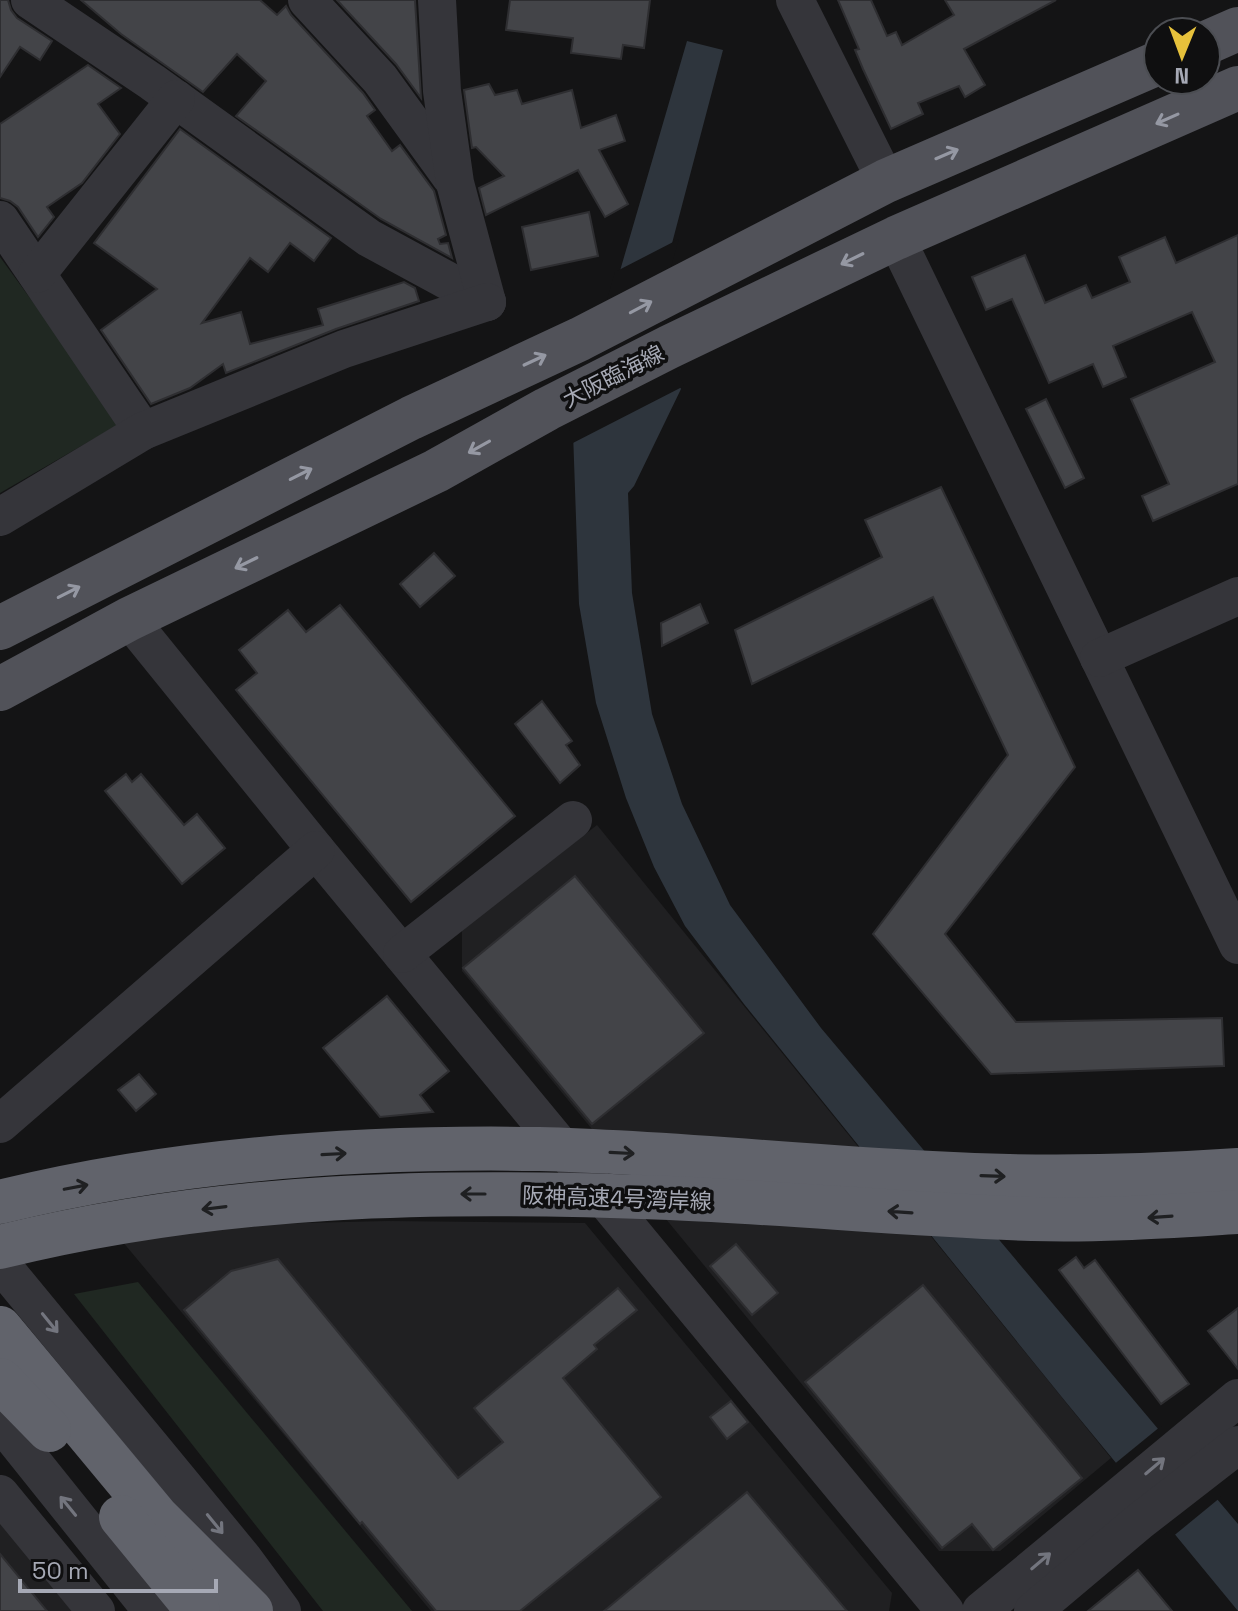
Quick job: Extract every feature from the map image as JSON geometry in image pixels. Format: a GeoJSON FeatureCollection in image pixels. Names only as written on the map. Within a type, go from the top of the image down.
{"type":"FeatureCollection","features":[{"type":"Feature","properties":{"kind":"highway","name":"阪神高速4号湾岸線"},"geometry":{"type":"LineString","coordinates":[[0,1202],[180,1169],[287,1156],[424,1150],[541,1149],[1033,1177],[1144,1176],[1238,1170]]}},
{"type":"Feature","properties":{"kind":"highway","name":"阪神高速4号湾岸線"},"geometry":{"type":"LineString","coordinates":[[0,1247],[155,1215],[291,1199],[420,1194],[673,1198],[1035,1219],[1147,1218],[1238,1212]]}},
{"type":"Feature","properties":{"kind":"highway"},"geometry":{"type":"LineString","coordinates":[[0,1328],[157,1517],[251,1611]]}},
{"type":"Feature","properties":{"kind":"highway"},"geometry":{"type":"LineString","coordinates":[[0,1380],[49,1429],[198,1611]]}},
{"type":"Feature","properties":{"kind":"main road"},"geometry":{"type":"LineString","coordinates":[[0,628],[411,418],[580,339],[886,181],[1142,70]]}},
{"type":"Feature","properties":{"kind":"main road","name":"大阪臨海線"},"geometry":{"type":"LineString","coordinates":[[0,689],[129,619],[436,471],[547,409],[669,347],[896,238],[1238,88]]}},
{"type":"Feature","properties":{"kind":"street"},"geometry":{"type":"LineString","coordinates":[[30,0],[176,99],[369,238],[487,302]]}},
{"type":"Feature","properties":{"kind":"street"},"geometry":{"type":"LineString","coordinates":[[307,0],[380,79],[455,183]]}},
{"type":"Feature","properties":{"kind":"street"},"geometry":{"type":"LineString","coordinates":[[437,0],[442,91],[455,183],[487,302]]}},
{"type":"Feature","properties":{"kind":"street"},"geometry":{"type":"LineString","coordinates":[[795,0],[886,181]]}},
{"type":"Feature","properties":{"kind":"street"},"geometry":{"type":"LineString","coordinates":[[37,274],[176,99]]}},
{"type":"Feature","properties":{"kind":"street"},"geometry":{"type":"LineString","coordinates":[[0,220],[143,431]]}},
{"type":"Feature","properties":{"kind":"street"},"geometry":{"type":"LineString","coordinates":[[896,238],[1238,945]]}},
{"type":"Feature","properties":{"kind":"street"},"geometry":{"type":"LineString","coordinates":[[0,517],[143,431],[344,349],[487,302]]}},
{"type":"Feature","properties":{"kind":"street"},"geometry":{"type":"LineString","coordinates":[[1099,658],[1238,596]]}},
{"type":"Feature","properties":{"kind":"street"},"geometry":{"type":"LineString","coordinates":[[129,619],[945,1611]]}},
{"type":"Feature","properties":{"kind":"street"},"geometry":{"type":"LineString","coordinates":[[402,954],[573,820]]}},
{"type":"Feature","properties":{"kind":"street"},"geometry":{"type":"LineString","coordinates":[[0,1124],[316,850]]}},
{"type":"Feature","properties":{"kind":"street"},"geometry":{"type":"LineString","coordinates":[[0,1263],[243,1558],[282,1611]]}},
{"type":"Feature","properties":{"kind":"street"},"geometry":{"type":"LineString","coordinates":[[981,1611],[1214,1448],[1238,1398]]}},
{"type":"Feature","properties":{"kind":"street"},"geometry":{"type":"LineString","coordinates":[[0,1421],[152,1611]]}},
{"type":"Feature","properties":{"kind":"street"},"geometry":{"type":"LineString","coordinates":[[0,1494],[96,1611]]}},
{"type":"Feature","properties":{"kind":"street"},"geometry":{"type":"LineString","coordinates":[[1033,1611],[1130,1508]]}},
{"type":"Feature","properties":{"kind":"shaded area"},"geometry":{"type":"Polygon","coordinates":[[[687,41],[723,50],[651,323],[681,389],[628,493],[632,593],[652,714],[682,804],[730,905],[821,1028],[1238,1524],[1238,1611],[744,1004],[685,926],[654,867],[626,798],[596,703],[579,604],[573,432],[687,41]]]}},
{"type":"Feature","properties":{"kind":"shaded area"},"geometry":{"type":"Polygon","coordinates":[[[0,257],[121,423],[0,493],[0,257]]]}},
{"type":"Feature","properties":{"kind":"shaded area"},"geometry":{"type":"Polygon","coordinates":[[[597,825],[1111,1458],[1000,1551],[939,1551],[462,971],[462,930],[597,825]]]}},
{"type":"Feature","properties":{"kind":"shaded area"},"geometry":{"type":"Polygon","coordinates":[[[387,1221],[585,1223],[892,1593],[889,1611],[431,1611],[122,1241],[225,1225],[387,1221]]]}},
{"type":"Feature","properties":{"kind":"shaded area"},"geometry":{"type":"Polygon","coordinates":[[[138,1282],[412,1611],[323,1611],[74,1294],[138,1282]]]}},
{"type":"Feature","properties":{"kind":"shaded area"},"geometry":{"type":"Polygon","coordinates":[[[0,1514],[79,1611],[0,1611],[0,1514]]]}},
{"type":"Feature","properties":{"kind":"pier"},"geometry":{"type":"Polygon","coordinates":[[[679,239],[655,323],[684,386],[569,445],[569,431],[615,272],[679,239]]]}},
{"type":"Feature","properties":{"kind":"pier"},"geometry":{"type":"Polygon","coordinates":[[[1161,1426],[1221,1497],[1171,1538],[1112,1466],[1161,1426]]]}},
{"type":"Feature","properties":{"kind":"building"},"geometry":{"type":"Polygon","coordinates":[[[0,0],[8,0],[17,18],[52,41],[40,60],[20,47],[0,77],[0,0]]]}},
{"type":"Feature","properties":{"kind":"building"},"geometry":{"type":"Polygon","coordinates":[[[81,0],[260,0],[277,15],[286,6],[363,93],[375,110],[367,116],[392,151],[400,145],[434,191],[446,235],[438,239],[440,244],[448,243],[452,258],[381,219],[236,116],[266,81],[237,54],[203,92],[121,34],[81,0]]]}},
{"type":"Feature","properties":{"kind":"building"},"geometry":{"type":"Polygon","coordinates":[[[337,0],[415,0],[421,98],[396,64],[337,0]]]}},
{"type":"Feature","properties":{"kind":"building"},"geometry":{"type":"Polygon","coordinates":[[[510,0],[650,0],[644,48],[623,45],[621,59],[571,53],[573,38],[506,30],[510,0]]]}},
{"type":"Feature","properties":{"kind":"building"},"geometry":{"type":"Polygon","coordinates":[[[838,0],[871,0],[887,36],[896,32],[902,45],[954,15],[945,0],[1056,0],[964,49],[985,85],[965,97],[959,86],[918,103],[923,114],[891,129],[855,50],[859,49],[838,0]]]}},
{"type":"Feature","properties":{"kind":"building"},"geometry":{"type":"Polygon","coordinates":[[[88,65],[121,88],[98,104],[120,134],[82,183],[47,207],[54,217],[38,237],[18,207],[0,198],[0,124],[88,65]]]}},
{"type":"Feature","properties":{"kind":"building"},"geometry":{"type":"Polygon","coordinates":[[[489,84],[495,95],[517,90],[522,104],[572,90],[581,128],[616,115],[625,141],[599,150],[628,204],[605,217],[578,170],[486,215],[479,188],[504,176],[476,147],[472,148],[464,90],[489,84]]]}},
{"type":"Feature","properties":{"kind":"building"},"geometry":{"type":"Polygon","coordinates":[[[180,129],[331,238],[314,261],[290,243],[268,272],[250,258],[202,323],[241,312],[250,344],[323,325],[318,309],[404,282],[415,288],[419,301],[336,329],[226,373],[223,364],[190,388],[151,404],[101,330],[157,289],[94,243],[180,129]]]}},
{"type":"Feature","properties":{"kind":"building"},"geometry":{"type":"Polygon","coordinates":[[[589,212],[598,256],[531,270],[522,227],[589,212]]]}},
{"type":"Feature","properties":{"kind":"building"},"geometry":{"type":"Polygon","coordinates":[[[1238,235],[1238,484],[1153,521],[1142,496],[1169,484],[1131,399],[1215,362],[1192,312],[1113,346],[1126,377],[1103,387],[1093,364],[1049,383],[1012,299],[986,310],[972,277],[1025,255],[1045,303],[1086,285],[1092,298],[1130,282],[1119,257],[1165,237],[1176,263],[1238,235]]]}},
{"type":"Feature","properties":{"kind":"building"},"geometry":{"type":"Polygon","coordinates":[[[1046,399],[1084,478],[1065,488],[1026,409],[1046,399]]]}},
{"type":"Feature","properties":{"kind":"building"},"geometry":{"type":"Polygon","coordinates":[[[941,487],[1075,767],[945,934],[1016,1022],[1222,1018],[1224,1066],[991,1074],[873,934],[1008,755],[933,597],[752,684],[735,630],[882,557],[865,520],[941,487]]]}},
{"type":"Feature","properties":{"kind":"building"},"geometry":{"type":"Polygon","coordinates":[[[434,553],[455,576],[420,607],[400,584],[434,553]]]}},
{"type":"Feature","properties":{"kind":"building"},"geometry":{"type":"Polygon","coordinates":[[[700,604],[708,623],[662,646],[661,623],[700,604]]]}},
{"type":"Feature","properties":{"kind":"building"},"geometry":{"type":"Polygon","coordinates":[[[340,605],[515,816],[411,902],[236,690],[257,673],[239,650],[288,610],[306,632],[340,605]]]}},
{"type":"Feature","properties":{"kind":"building"},"geometry":{"type":"Polygon","coordinates":[[[542,701],[572,741],[566,745],[580,765],[560,783],[515,724],[542,701]]]}},
{"type":"Feature","properties":{"kind":"building"},"geometry":{"type":"Polygon","coordinates":[[[126,774],[132,782],[141,774],[184,825],[197,814],[225,848],[182,884],[105,791],[126,774]]]}},
{"type":"Feature","properties":{"kind":"building"},"geometry":{"type":"Polygon","coordinates":[[[575,876],[704,1033],[592,1124],[463,968],[575,876]]]}},
{"type":"Feature","properties":{"kind":"building"},"geometry":{"type":"Polygon","coordinates":[[[387,996],[449,1071],[420,1095],[433,1112],[380,1117],[323,1048],[387,996]]]}},
{"type":"Feature","properties":{"kind":"building"},"geometry":{"type":"Polygon","coordinates":[[[139,1074],[156,1094],[136,1111],[118,1090],[139,1074]]]}},
{"type":"Feature","properties":{"kind":"building"},"geometry":{"type":"Polygon","coordinates":[[[736,1244],[778,1293],[752,1315],[710,1266],[736,1244]]]}},
{"type":"Feature","properties":{"kind":"building"},"geometry":{"type":"Polygon","coordinates":[[[1076,1257],[1084,1268],[1095,1260],[1189,1384],[1161,1404],[1059,1270],[1076,1257]]]}},
{"type":"Feature","properties":{"kind":"building"},"geometry":{"type":"Polygon","coordinates":[[[278,1259],[458,1478],[503,1442],[474,1408],[618,1288],[637,1310],[594,1345],[597,1349],[563,1378],[661,1497],[520,1611],[436,1611],[362,1522],[360,1524],[184,1310],[231,1271],[278,1259]]]}},
{"type":"Feature","properties":{"kind":"building"},"geometry":{"type":"Polygon","coordinates":[[[923,1285],[1082,1478],[993,1550],[972,1524],[942,1548],[805,1382],[923,1285]]]}},
{"type":"Feature","properties":{"kind":"building"},"geometry":{"type":"Polygon","coordinates":[[[1238,1308],[1238,1369],[1208,1331],[1238,1308]]]}},
{"type":"Feature","properties":{"kind":"building"},"geometry":{"type":"Polygon","coordinates":[[[731,1401],[748,1422],[727,1439],[710,1417],[731,1401]]]}},
{"type":"Feature","properties":{"kind":"building"},"geometry":{"type":"Polygon","coordinates":[[[747,1492],[847,1611],[604,1611],[747,1492]]]}},
{"type":"Feature","properties":{"kind":"building"},"geometry":{"type":"Polygon","coordinates":[[[0,1554],[47,1611],[0,1611],[0,1554]]]}},
{"type":"Feature","properties":{"kind":"building"},"geometry":{"type":"Polygon","coordinates":[[[1138,1570],[1172,1611],[1088,1611],[1138,1570]]]}}]}
